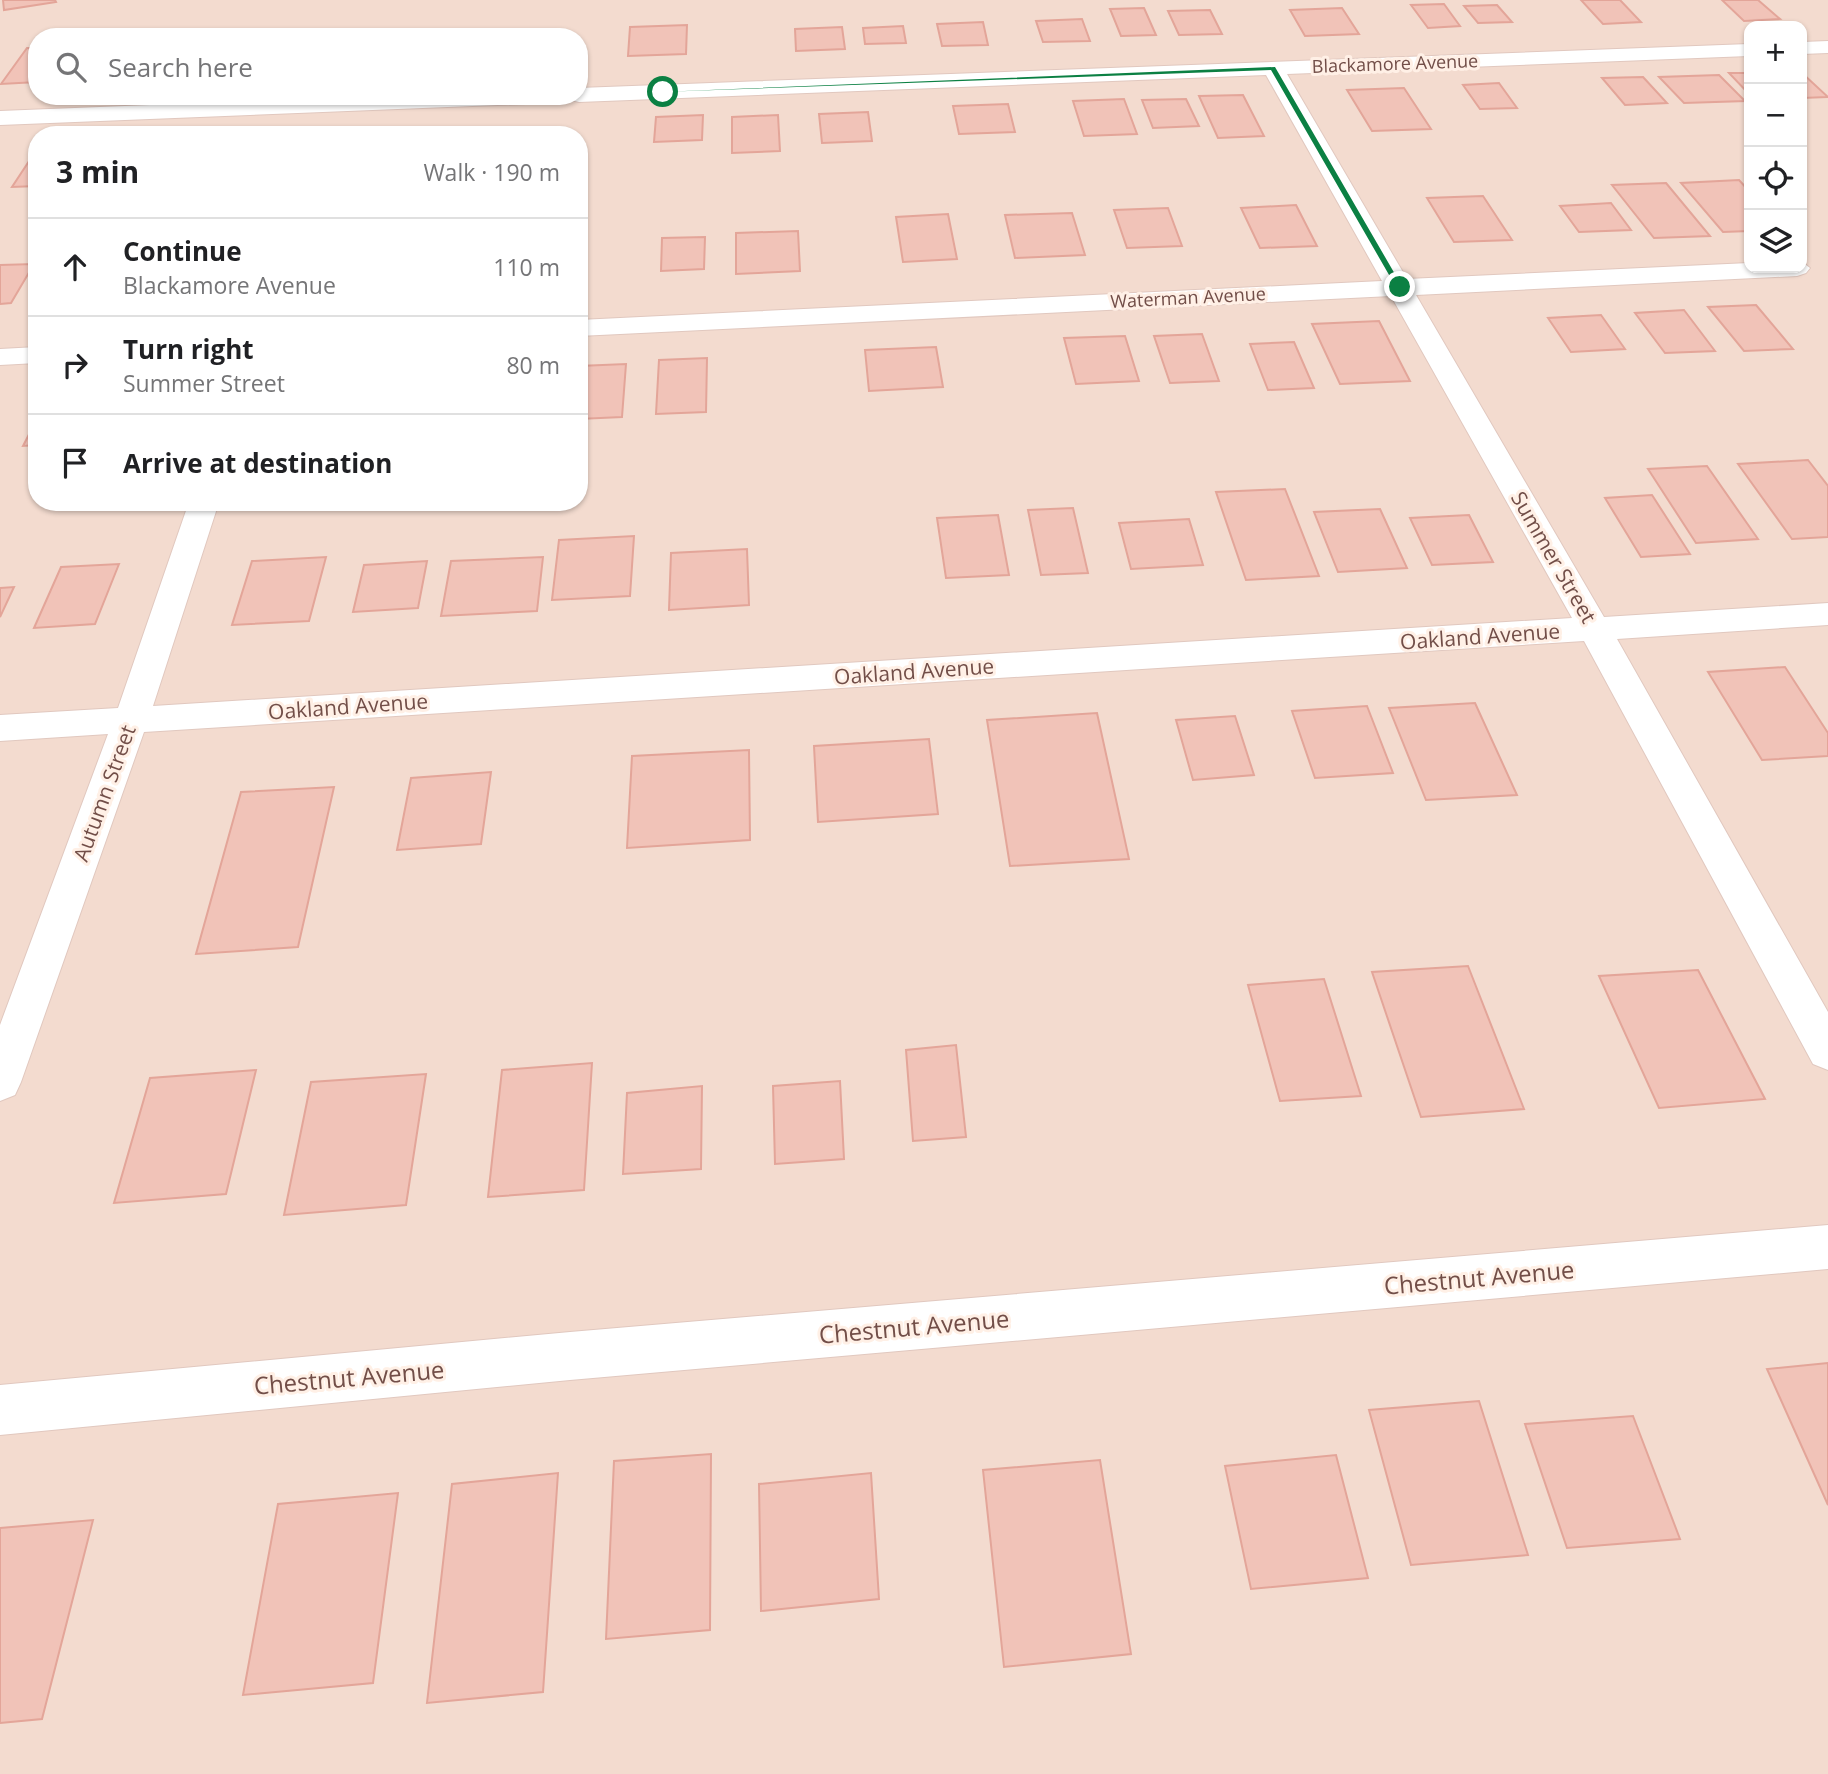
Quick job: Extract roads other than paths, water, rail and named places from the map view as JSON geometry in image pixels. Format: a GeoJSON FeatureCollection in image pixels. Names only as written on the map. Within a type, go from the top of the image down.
{"type":"FeatureCollection","features":[{"type":"Feature","properties":{"kind":"street"},"geometry":{"type":"LineString","coordinates":[[1807,48],[1828,47]]}},
{"type":"Feature","properties":{"kind":"street","name":"Blackamore Avenue"},"geometry":{"type":"LineString","coordinates":[[588,95],[1744,50]]}},
{"type":"Feature","properties":{"kind":"street","name":"Summer Street"},"geometry":{"type":"LineString","coordinates":[[1273,68],[1594,628],[1828,1051]]}},
{"type":"Feature","properties":{"kind":"street"},"geometry":{"type":"LineString","coordinates":[[0,118],[345,115],[453,105]]}},
{"type":"Feature","properties":{"kind":"street","name":"Waterman Avenue"},"geometry":{"type":"LineString","coordinates":[[588,328],[1744,270]]}},
{"type":"Feature","properties":{"kind":"street"},"geometry":{"type":"LineString","coordinates":[[0,357],[28,355]]}},
{"type":"Feature","properties":{"kind":"street","name":"Autumn Street"},"geometry":{"type":"LineString","coordinates":[[0,1082],[131,720],[201,511]]}},
{"type":"Feature","properties":{"kind":"street","name":"Oakland Avenue"},"geometry":{"type":"LineString","coordinates":[[0,728],[1828,614]]}},
{"type":"Feature","properties":{"kind":"street","name":"Chestnut Avenue"},"geometry":{"type":"LineString","coordinates":[[0,1410],[556,1358],[1828,1247]]}}]}
